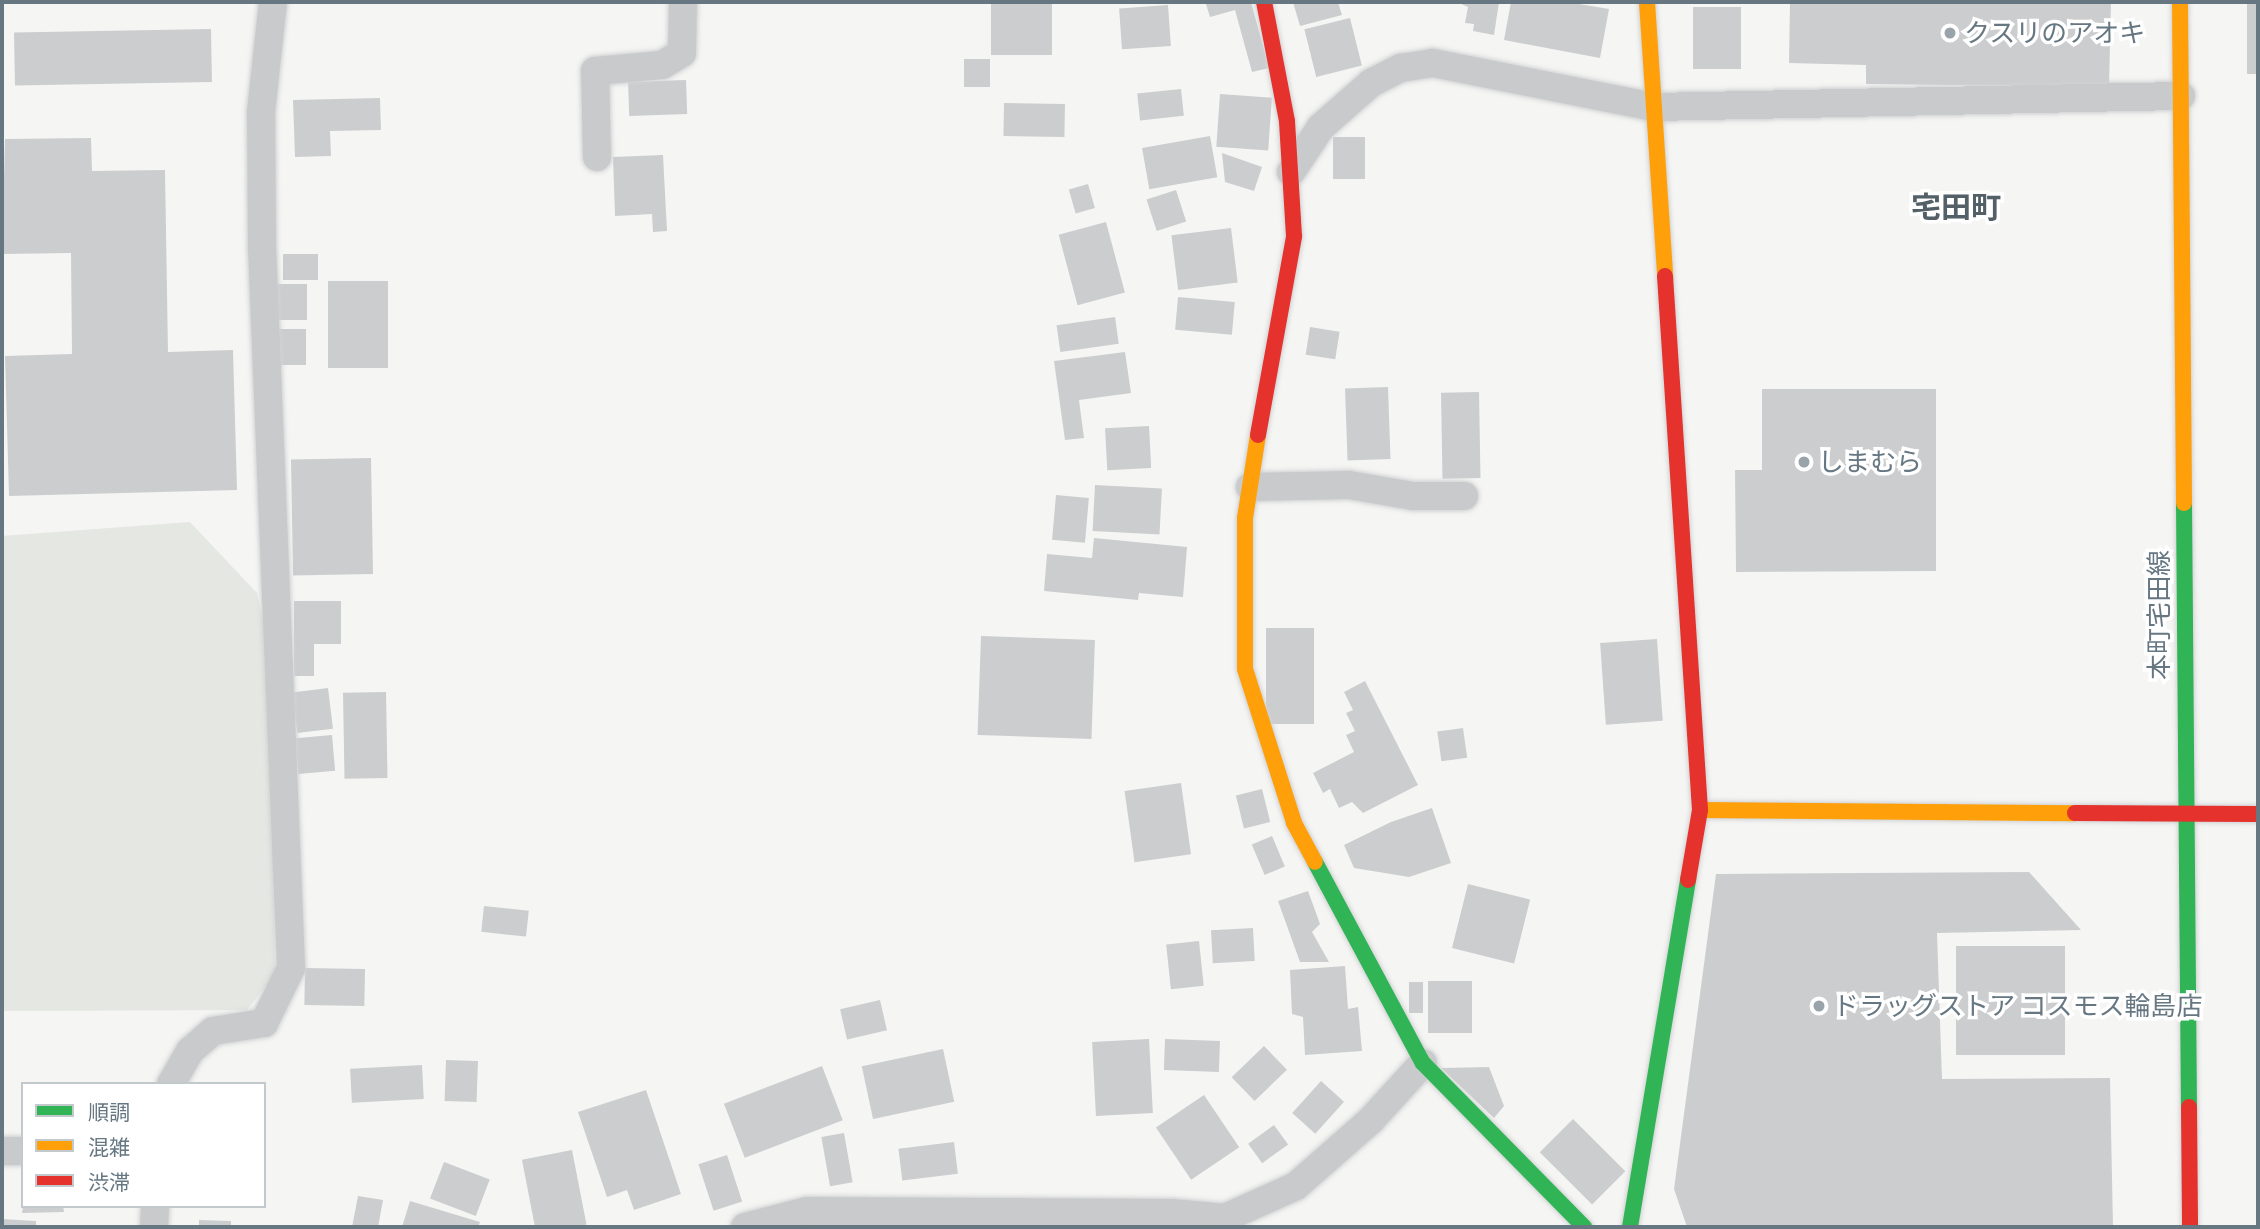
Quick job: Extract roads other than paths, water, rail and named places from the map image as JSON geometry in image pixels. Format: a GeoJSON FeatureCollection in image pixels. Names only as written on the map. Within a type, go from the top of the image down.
{"type":"FeatureCollection","features":[{"type":"Feature","properties":{"kind":"street"},"geometry":{"type":"LineString","coordinates":[[173,1082],[190,1051],[213,1031],[264,1023],[291,968],[262,245],[261,112],[273,2]]}},
{"type":"Feature","properties":{"kind":"street"},"geometry":{"type":"LineString","coordinates":[[597,157],[594,71],[662,65],[682,53],[683,2]]}},
{"type":"Feature","properties":{"kind":"street"},"geometry":{"type":"LineString","coordinates":[[1264,2],[1287,121],[1294,236],[1245,518],[1245,669],[1294,823],[1423,1063],[1584,1227]]}},
{"type":"Feature","properties":{"kind":"street"},"geometry":{"type":"LineString","coordinates":[[1630,1227],[1700,810],[1647,2]]}},
{"type":"Feature","properties":{"kind":"street","name":"本町宅田線"},"geometry":{"type":"LineString","coordinates":[[2180,2],[2184,813],[2190,1227]]}},
{"type":"Feature","properties":{"kind":"street"},"geometry":{"type":"LineString","coordinates":[[1291,172],[1321,127],[1371,83],[1401,68],[1433,63],[1654,107],[2181,96]]}},
{"type":"Feature","properties":{"kind":"street"},"geometry":{"type":"LineString","coordinates":[[1250,487],[1349,485],[1413,496],[1464,496]]}},
{"type":"Feature","properties":{"kind":"street"},"geometry":{"type":"LineString","coordinates":[[1700,810],[2258,814]]}},
{"type":"Feature","properties":{"kind":"street"},"geometry":{"type":"LineString","coordinates":[[746,1227],[807,1211],[1172,1213],[1225,1218],[1296,1186],[1371,1120],[1423,1063]]}},
{"type":"Feature","properties":{"kind":"street"},"geometry":{"type":"LineString","coordinates":[[2,1151],[21,1151]]}},
{"type":"Feature","properties":{"kind":"street"},"geometry":{"type":"LineString","coordinates":[[154,1227],[155,1208]]}},
{"type":"Feature","properties":{"kind":"place","name":"クスリのアオキ"},"geometry":{"type":"Point","coordinates":[1950,33]}},
{"type":"Feature","properties":{"kind":"place","name":"しまむら"},"geometry":{"type":"Point","coordinates":[1804,462]}},
{"type":"Feature","properties":{"kind":"place","name":"ドラッグストア コスモス輪島店"},"geometry":{"type":"Point","coordinates":[1819,1006]}},
{"type":"Feature","properties":{"kind":"district","name":"宅田町"},"geometry":{"type":"Point","coordinates":[1956,207]}}]}
